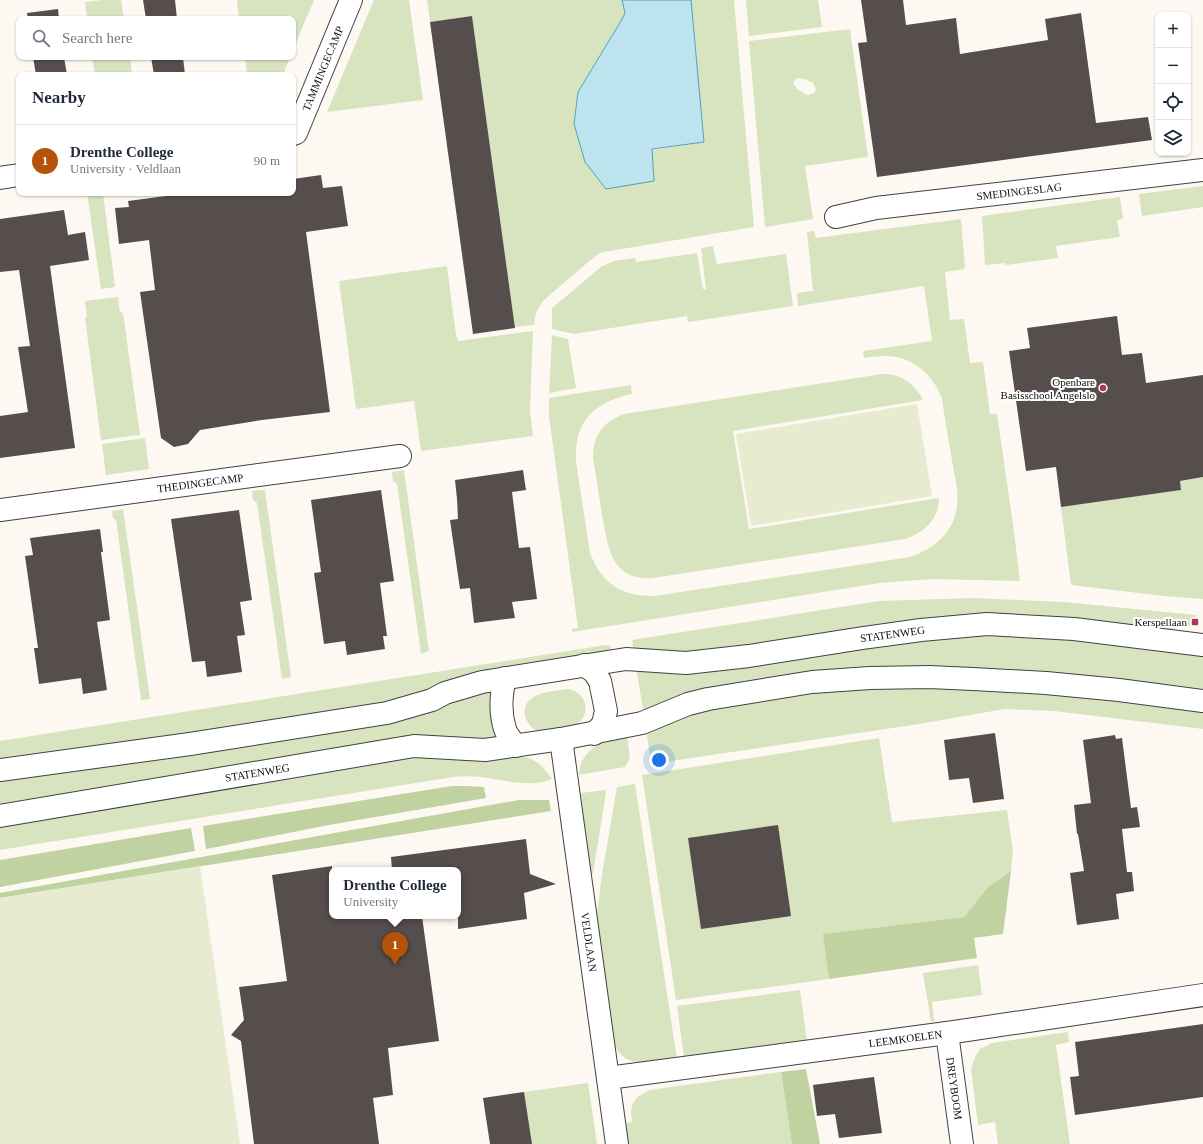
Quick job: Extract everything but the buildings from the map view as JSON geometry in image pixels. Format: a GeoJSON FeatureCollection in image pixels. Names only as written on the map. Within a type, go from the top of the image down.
{"type":"FeatureCollection","features":[{"type":"Feature","properties":{"kind":"street","name":"TAMMINGECAMP"},"geometry":{"type":"LineString","coordinates":[[296,133],[351,0]]}},
{"type":"Feature","properties":{"kind":"street","name":"SMEDINGESLAG"},"geometry":{"type":"LineString","coordinates":[[836,217],[876,208],[1203,170]]}},
{"type":"Feature","properties":{"kind":"street"},"geometry":{"type":"LineString","coordinates":[[0,178],[16,176]]}},
{"type":"Feature","properties":{"kind":"street","name":"THEDINGECAMP"},"geometry":{"type":"LineString","coordinates":[[0,510],[400,456]]}},
{"type":"Feature","properties":{"kind":"street","name":"STATENWEG"},"geometry":{"type":"LineString","coordinates":[[0,770],[190,744],[387,713],[432,700],[445,693],[482,682],[626,659],[686,663],[709,661],[921,630],[987,624],[1074,628],[1203,646]]}},
{"type":"Feature","properties":{"kind":"street"},"geometry":{"type":"LineString","coordinates":[[584,665],[594,672],[600,681],[606,711],[603,724],[594,734]]}},
{"type":"Feature","properties":{"kind":"street","name":"STATENWEG"},"geometry":{"type":"LineString","coordinates":[[0,816],[414,746],[485,750],[561,740],[642,723],[688,704],[708,699],[812,682],[870,678],[929,677],[1017,681],[1119,690],[1203,701]]}},
{"type":"Feature","properties":{"kind":"street"},"geometry":{"type":"LineString","coordinates":[[505,678],[502,692],[503,713],[506,730],[516,746]]}},
{"type":"Feature","properties":{"kind":"street","name":"VELDLAAN"},"geometry":{"type":"LineString","coordinates":[[561,740],[617,1144]]}},
{"type":"Feature","properties":{"kind":"street","name":"LEEMKOELEN"},"geometry":{"type":"LineString","coordinates":[[608,1078],[947,1033],[1203,995]]}},
{"type":"Feature","properties":{"kind":"street","name":"DREYBOOM"},"geometry":{"type":"LineString","coordinates":[[947,1033],[962,1144]]}},
{"type":"Feature","properties":{"kind":"green space"},"geometry":{"type":"Polygon","coordinates":[[[121,0],[124,16],[87,16],[85,2],[121,0]]]}},
{"type":"Feature","properties":{"kind":"green space"},"geometry":{"type":"Polygon","coordinates":[[[237,0],[314,0],[296,43],[296,16],[239,16],[237,0]]]}},
{"type":"Feature","properties":{"kind":"green space"},"geometry":{"type":"Polygon","coordinates":[[[374,0],[409,0],[423,100],[327,112],[374,0]]]}},
{"type":"Feature","properties":{"kind":"green space"},"geometry":{"type":"Polygon","coordinates":[[[427,0],[622,0],[625,13],[578,92],[574,124],[585,162],[704,142],[691,0],[734,0],[754,227],[598,254],[543,301],[536,313],[534,325],[515,327],[472,16],[430,22],[427,0]]]}},
{"type":"Feature","properties":{"kind":"green space"},"geometry":{"type":"Polygon","coordinates":[[[746,0],[818,0],[822,27],[749,36],[746,0]]]}},
{"type":"Feature","properties":{"kind":"green space"},"geometry":{"type":"Polygon","coordinates":[[[850,29],[868,157],[805,166],[813,219],[765,227],[749,41],[850,29]],[[797,78],[793,83],[797,89],[807,95],[814,93],[816,89],[813,83],[805,79],[797,78]]]}},
{"type":"Feature","properties":{"kind":"green space"},"geometry":{"type":"Polygon","coordinates":[[[92,60],[130,60],[132,72],[94,72],[92,60]]]}},
{"type":"Feature","properties":{"kind":"green space"},"geometry":{"type":"Polygon","coordinates":[[[245,60],[289,60],[284,72],[247,72],[245,60]]]}},
{"type":"Feature","properties":{"kind":"green space"},"geometry":{"type":"Polygon","coordinates":[[[1203,186],[1203,207],[1142,216],[1139,194],[1203,186]]]}},
{"type":"Feature","properties":{"kind":"green space"},"geometry":{"type":"Polygon","coordinates":[[[87,196],[103,196],[115,287],[101,289],[87,196]]]}},
{"type":"Feature","properties":{"kind":"green space"},"geometry":{"type":"Polygon","coordinates":[[[1120,197],[1123,219],[1117,220],[1120,237],[1056,246],[1058,258],[1006,265],[1005,263],[985,264],[982,216],[1120,197]]]}},
{"type":"Feature","properties":{"kind":"green space"},"geometry":{"type":"Polygon","coordinates":[[[961,219],[965,267],[964,269],[945,272],[950,320],[964,319],[970,363],[983,362],[990,414],[997,414],[1020,581],[933,579],[880,583],[572,632],[572,629],[578,628],[549,416],[549,398],[631,385],[632,394],[607,402],[597,408],[589,416],[583,424],[576,447],[576,461],[590,553],[600,573],[622,591],[632,594],[654,596],[910,557],[919,554],[942,538],[948,531],[955,515],[957,494],[942,399],[934,382],[921,368],[913,363],[896,357],[883,356],[864,358],[863,351],[932,341],[924,286],[798,306],[797,293],[813,291],[807,232],[814,231],[816,238],[961,219]]]}},
{"type":"Feature","properties":{"kind":"green space"},"geometry":{"type":"Polygon","coordinates":[[[713,246],[717,264],[786,254],[793,306],[688,322],[687,316],[574,334],[552,329],[552,308],[601,267],[614,261],[635,258],[636,262],[697,253],[703,289],[706,289],[701,248],[713,246]]]}},
{"type":"Feature","properties":{"kind":"green space"},"geometry":{"type":"Polygon","coordinates":[[[447,266],[458,341],[533,331],[530,410],[533,436],[421,451],[414,401],[356,409],[339,281],[447,266]]]}},
{"type":"Feature","properties":{"kind":"green space"},"geometry":{"type":"Polygon","coordinates":[[[118,297],[120,312],[123,313],[140,435],[101,440],[85,318],[87,317],[85,301],[118,297]]]}},
{"type":"Feature","properties":{"kind":"green space"},"geometry":{"type":"Polygon","coordinates":[[[552,335],[568,339],[576,388],[549,393],[552,335]]]}},
{"type":"Feature","properties":{"kind":"green space"},"geometry":{"type":"Polygon","coordinates":[[[882,374],[895,375],[912,384],[923,400],[733,431],[749,529],[939,498],[938,506],[933,519],[924,529],[905,539],[653,578],[639,577],[628,574],[620,568],[609,549],[606,538],[593,458],[593,450],[597,436],[610,421],[624,414],[882,374]]]}},
{"type":"Feature","properties":{"kind":"green space"},"geometry":{"type":"Polygon","coordinates":[[[917,404],[932,496],[751,526],[736,434],[917,404]]]}},
{"type":"Feature","properties":{"kind":"green space"},"geometry":{"type":"Polygon","coordinates":[[[145,438],[149,469],[106,475],[102,444],[145,438]]]}},
{"type":"Feature","properties":{"kind":"green space"},"geometry":{"type":"Polygon","coordinates":[[[404,470],[429,651],[421,654],[397,484],[393,481],[392,472],[404,470]]]}},
{"type":"Feature","properties":{"kind":"green space"},"geometry":{"type":"Polygon","coordinates":[[[1203,477],[1203,599],[1071,585],[1061,507],[1181,490],[1180,481],[1203,477]]]}},
{"type":"Feature","properties":{"kind":"green space"},"geometry":{"type":"Polygon","coordinates":[[[265,490],[291,677],[282,679],[257,503],[253,500],[252,491],[265,490]]]}},
{"type":"Feature","properties":{"kind":"green space"},"geometry":{"type":"Polygon","coordinates":[[[123,509],[150,699],[141,700],[116,520],[113,518],[112,511],[123,509]]]}},
{"type":"Feature","properties":{"kind":"green space"},"geometry":{"type":"Polygon","coordinates":[[[973,598],[1064,602],[1196,615],[1195,625],[1157,632],[1114,626],[724,652],[634,653],[632,640],[879,601],[973,598]]]}},
{"type":"Feature","properties":{"kind":"green space"},"geometry":{"type":"Polygon","coordinates":[[[978,632],[1043,634],[1203,654],[1203,694],[945,669],[644,715],[636,667],[978,632]]]}},
{"type":"Feature","properties":{"kind":"green space"},"geometry":{"type":"Polygon","coordinates":[[[606,645],[610,646],[614,654],[399,702],[0,763],[0,741],[606,645]]]}},
{"type":"Feature","properties":{"kind":"green space"},"geometry":{"type":"Polygon","coordinates":[[[898,683],[1063,692],[1203,709],[1203,729],[1054,711],[1005,709],[919,724],[651,764],[646,729],[725,702],[898,683]]]}},
{"type":"Feature","properties":{"kind":"green space"},"geometry":{"type":"Polygon","coordinates":[[[491,689],[497,740],[0,808],[0,775],[491,689]]]}},
{"type":"Feature","properties":{"kind":"green space"},"geometry":{"type":"Polygon","coordinates":[[[569,689],[580,695],[585,705],[586,710],[581,721],[576,725],[550,731],[540,731],[534,729],[526,720],[525,716],[525,708],[528,702],[533,697],[540,694],[569,689]]]}},
{"type":"Feature","properties":{"kind":"green space"},"geometry":{"type":"Polygon","coordinates":[[[627,735],[630,758],[625,767],[579,775],[582,762],[588,752],[598,745],[610,741],[609,736],[627,735]]]}},
{"type":"Feature","properties":{"kind":"green space"},"geometry":{"type":"Polygon","coordinates":[[[879,738],[892,822],[1007,810],[1013,851],[1011,871],[988,887],[964,917],[824,934],[829,979],[676,1000],[642,775],[879,738]]]}},
{"type":"Feature","properties":{"kind":"green space"},"geometry":{"type":"Polygon","coordinates":[[[513,753],[515,757],[526,757],[532,759],[545,770],[552,779],[544,782],[526,783],[478,777],[453,777],[0,850],[0,827],[401,755],[513,753]]]}},
{"type":"Feature","properties":{"kind":"green space"},"geometry":{"type":"Polygon","coordinates":[[[635,784],[677,1059],[650,1063],[641,1063],[626,1058],[619,1053],[614,1044],[596,922],[602,874],[617,787],[635,784]]]}},
{"type":"Feature","properties":{"kind":"green space"},"geometry":{"type":"Polygon","coordinates":[[[452,786],[484,787],[486,798],[329,825],[206,849],[203,826],[452,786]]]}},
{"type":"Feature","properties":{"kind":"green space"},"geometry":{"type":"Polygon","coordinates":[[[605,790],[606,793],[592,874],[590,873],[588,863],[581,793],[605,790]]]}},
{"type":"Feature","properties":{"kind":"green space"},"geometry":{"type":"Polygon","coordinates":[[[519,800],[549,800],[551,811],[0,898],[0,893],[519,800]]]}},
{"type":"Feature","properties":{"kind":"green space"},"geometry":{"type":"Polygon","coordinates":[[[191,828],[195,851],[0,887],[0,860],[191,828]]]}},
{"type":"Feature","properties":{"kind":"green space"},"geometry":{"type":"Polygon","coordinates":[[[200,866],[240,1144],[0,1144],[0,898],[200,866]]]}},
{"type":"Feature","properties":{"kind":"green space"},"geometry":{"type":"Polygon","coordinates":[[[1011,871],[1003,934],[974,938],[977,958],[829,979],[823,934],[964,917],[988,887],[1011,871]]]}},
{"type":"Feature","properties":{"kind":"green space"},"geometry":{"type":"Polygon","coordinates":[[[978,965],[982,995],[932,1002],[934,1021],[931,1022],[923,973],[978,965]]]}},
{"type":"Feature","properties":{"kind":"green space"},"geometry":{"type":"Polygon","coordinates":[[[800,990],[807,1041],[684,1057],[677,1006],[800,990]]]}},
{"type":"Feature","properties":{"kind":"green space"},"geometry":{"type":"Polygon","coordinates":[[[1068,1032],[1069,1042],[1056,1045],[1070,1144],[998,1144],[995,1122],[978,1125],[971,1069],[976,1055],[980,1049],[992,1043],[1068,1032]]]}},
{"type":"Feature","properties":{"kind":"green space"},"geometry":{"type":"Polygon","coordinates":[[[806,1069],[820,1144],[792,1144],[781,1072],[806,1069]]]}},
{"type":"Feature","properties":{"kind":"green space"},"geometry":{"type":"Polygon","coordinates":[[[781,1072],[792,1144],[627,1144],[624,1123],[632,1122],[631,1110],[636,1098],[650,1090],[781,1072]]]}},
{"type":"Feature","properties":{"kind":"green space"},"geometry":{"type":"Polygon","coordinates":[[[588,1083],[597,1144],[532,1144],[524,1092],[588,1083]]]}},
{"type":"Feature","properties":{"kind":"water"},"geometry":{"type":"Polygon","coordinates":[[[622,0],[691,0],[704,142],[652,149],[654,181],[606,189],[585,162],[574,124],[578,92],[625,13],[622,0]]]}},
{"type":"Feature","properties":{"kind":"place","name":"Openbare Basisschool Angelslo"},"geometry":{"type":"Point","coordinates":[1103,388]}},
{"type":"Feature","properties":{"kind":"place","name":"Kerspellaan"},"geometry":{"type":"Point","coordinates":[1195,622]}},
{"type":"Feature","properties":{"kind":"place","name":"Drenthe College"},"geometry":{"type":"Point","coordinates":[395,965]}}]}
